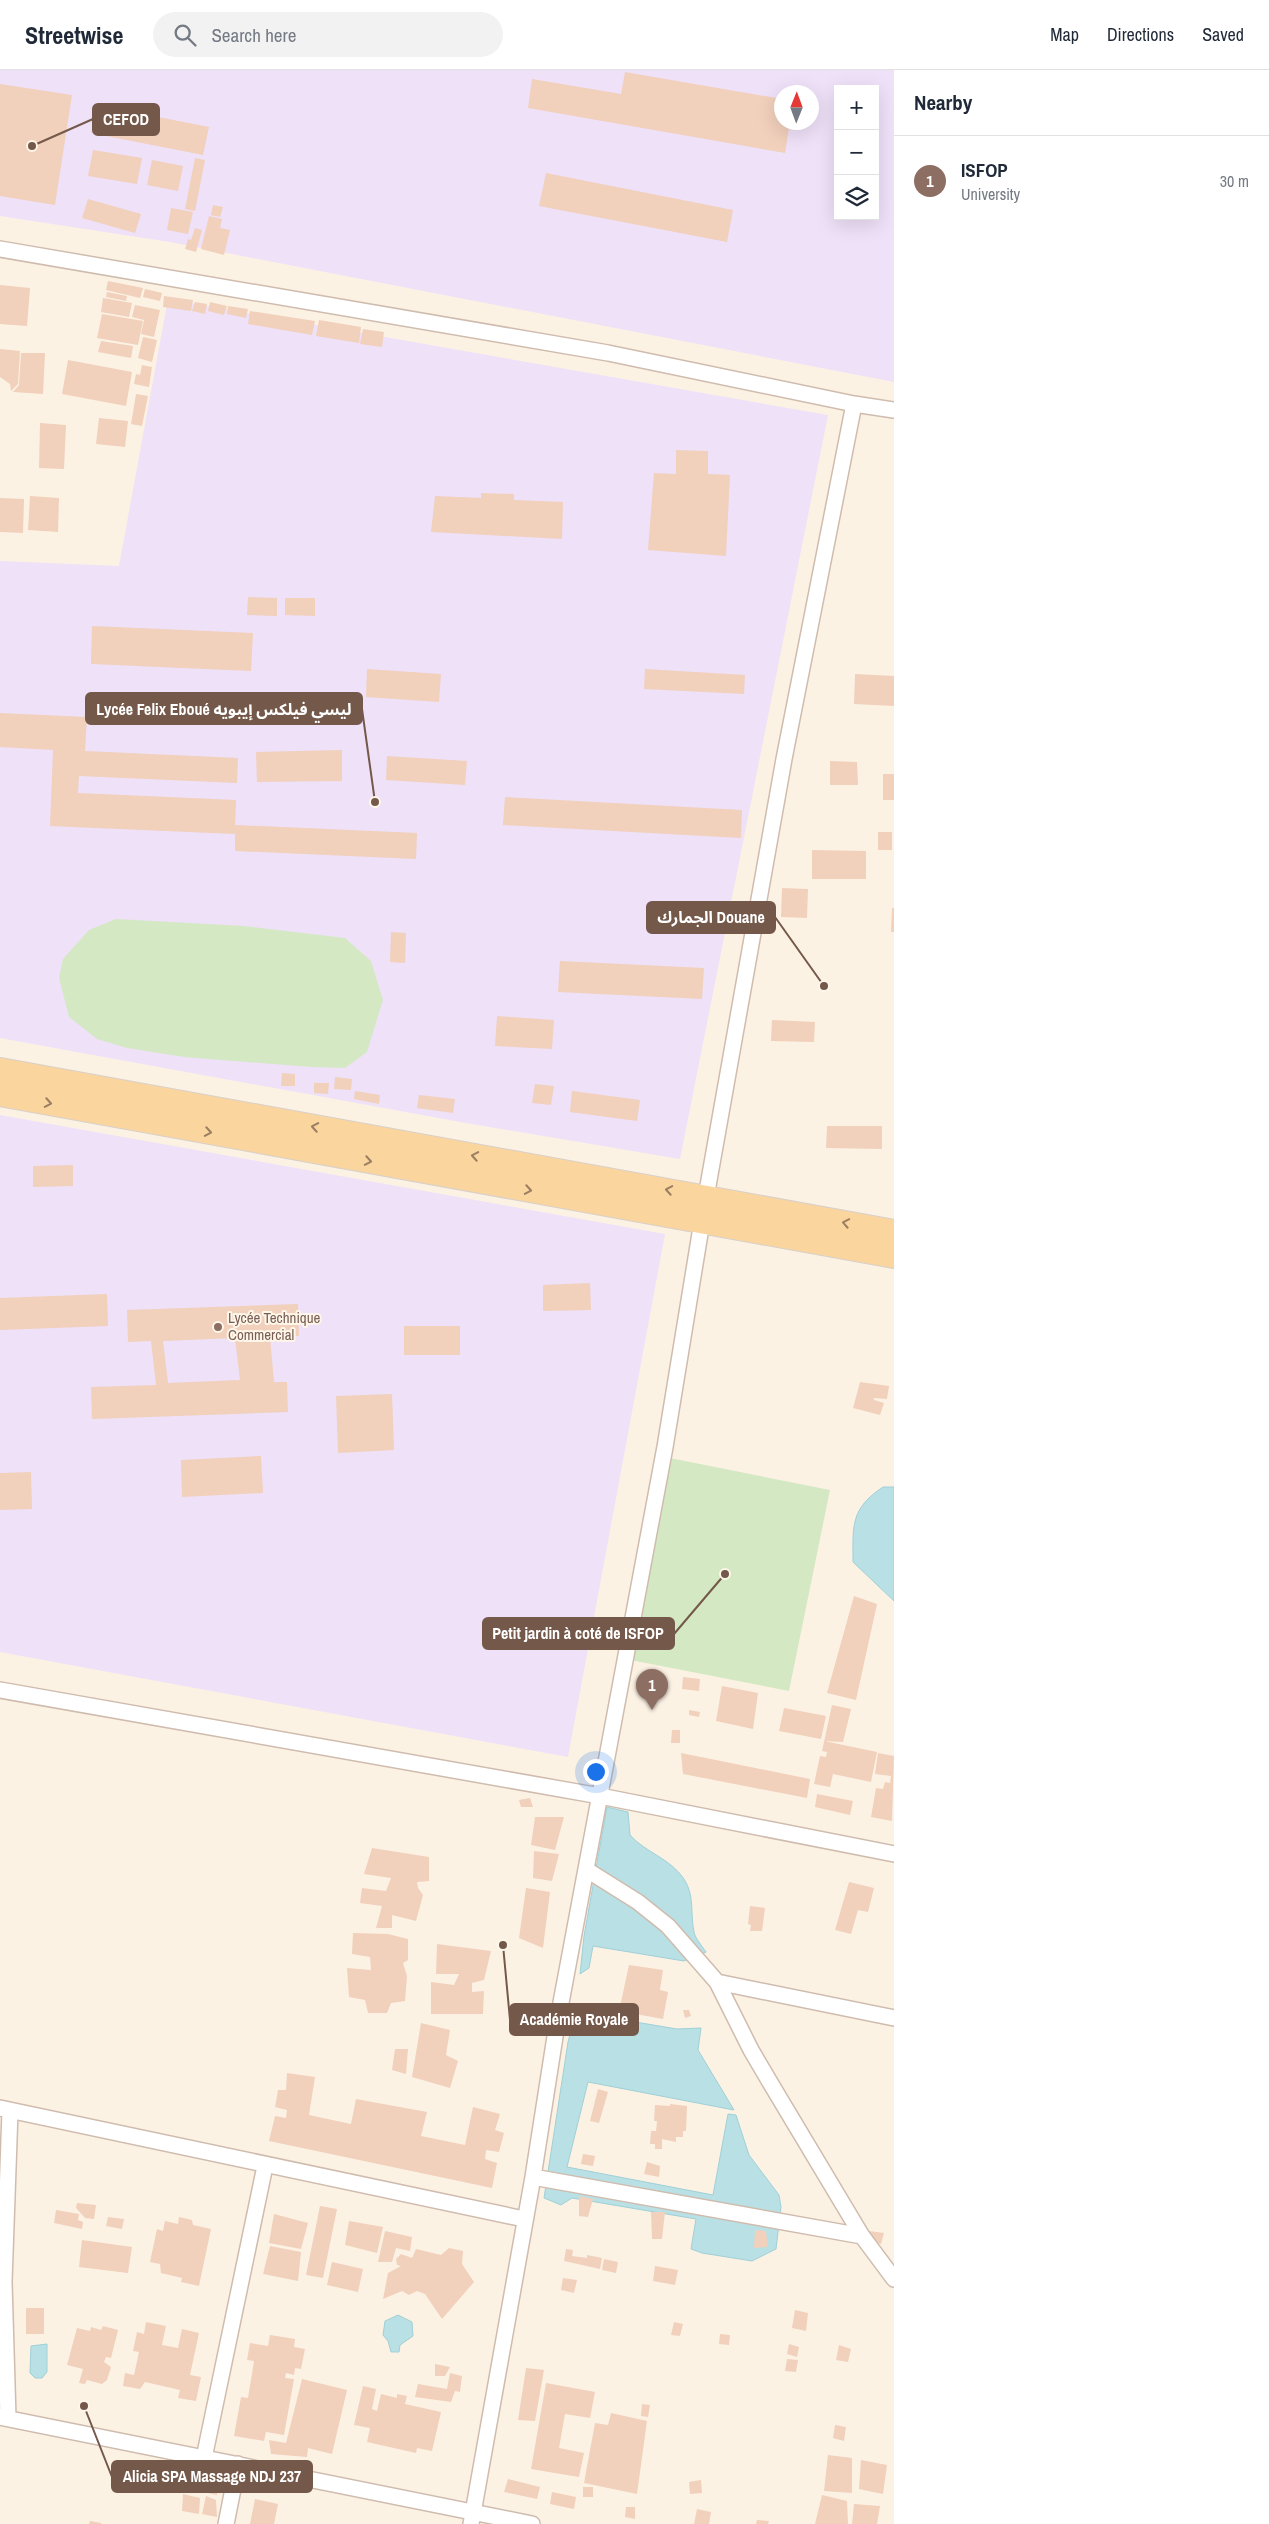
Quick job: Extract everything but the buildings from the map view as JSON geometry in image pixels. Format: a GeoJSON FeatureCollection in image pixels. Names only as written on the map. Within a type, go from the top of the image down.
{"type":"FeatureCollection","features":[{"type":"Feature","properties":{"kind":"main road"},"geometry":{"type":"LineString","coordinates":[[894,1232],[706,1196],[9,1071],[8,1096],[894,1256]]}},
{"type":"Feature","properties":{"kind":"street"},"geometry":{"type":"LineString","coordinates":[[0,250],[608,353],[854,404],[894,410]]}},
{"type":"Feature","properties":{"kind":"street"},"geometry":{"type":"LineString","coordinates":[[473,2518],[524,2219],[533,2177],[557,2024],[666,1447],[706,1196],[784,759],[854,404]]}},
{"type":"Feature","properties":{"kind":"street"},"geometry":{"type":"LineString","coordinates":[[0,1690],[600,1796],[894,1854]]}},
{"type":"Feature","properties":{"kind":"street"},"geometry":{"type":"LineString","coordinates":[[587,1870],[638,1902],[668,1926],[718,1982],[751,2050],[862,2236],[894,2280]]}},
{"type":"Feature","properties":{"kind":"street"},"geometry":{"type":"LineString","coordinates":[[718,1982],[894,2018]]}},
{"type":"Feature","properties":{"kind":"street"},"geometry":{"type":"LineString","coordinates":[[524,2219],[5,2110],[4,2417],[238,2464],[473,2518],[532,2524]]}},
{"type":"Feature","properties":{"kind":"street"},"geometry":{"type":"LineString","coordinates":[[204,2458],[265,2166]]}},
{"type":"Feature","properties":{"kind":"street"},"geometry":{"type":"LineString","coordinates":[[533,2177],[862,2236]]}},
{"type":"Feature","properties":{"kind":"street"},"geometry":{"type":"LineString","coordinates":[[226,2524],[238,2464]]}},
{"type":"Feature","properties":{"kind":"shaded area"},"geometry":{"type":"Polygon","coordinates":[[[0,70],[894,70],[894,382],[170,242],[0,216],[0,70]]]}},
{"type":"Feature","properties":{"kind":"shaded area"},"geometry":{"type":"Polygon","coordinates":[[[168,299],[828,415],[680,1159],[466,1123],[0,1038],[0,561],[119,566],[168,299]]]}},
{"type":"Feature","properties":{"kind":"shaded area"},"geometry":{"type":"Polygon","coordinates":[[[0,1115],[665,1234],[568,1757],[0,1652],[0,1115]]]}},
{"type":"Feature","properties":{"kind":"green space"},"geometry":{"type":"Polygon","coordinates":[[[116,919],[244,926],[345,938],[371,961],[383,1000],[367,1052],[345,1068],[312,1067],[184,1057],[127,1048],[97,1039],[69,1017],[59,978],[63,959],[89,930],[116,919]]]}},
{"type":"Feature","properties":{"kind":"green space"},"geometry":{"type":"Polygon","coordinates":[[[660,1456],[830,1490],[789,1691],[620,1658],[660,1456]]]}},
{"type":"Feature","properties":{"kind":"water"},"geometry":{"type":"Polygon","coordinates":[[[883,1487],[894,1487],[894,1601],[853,1562],[854,1528],[859,1511],[872,1495],[883,1487]]]}},
{"type":"Feature","properties":{"kind":"water"},"geometry":{"type":"Polygon","coordinates":[[[607,1807],[628,1812],[630,1835],[643,1847],[672,1866],[684,1879],[690,1892],[695,1934],[706,1952],[684,1961],[593,1946],[589,1968],[580,1974],[584,1936],[607,1807]]]}},
{"type":"Feature","properties":{"kind":"water"},"geometry":{"type":"Polygon","coordinates":[[[576,2012],[677,2029],[701,2028],[698,2050],[734,2110],[588,2082],[567,2167],[713,2195],[728,2114],[736,2115],[749,2155],[779,2195],[781,2207],[776,2249],[752,2261],[702,2253],[691,2249],[696,2219],[572,2198],[561,2205],[544,2198],[568,2042],[576,2012]]]}},
{"type":"Feature","properties":{"kind":"water"},"geometry":{"type":"Polygon","coordinates":[[[398,2315],[412,2322],[413,2336],[400,2345],[399,2352],[391,2352],[388,2341],[383,2335],[385,2321],[398,2315]]]}},
{"type":"Feature","properties":{"kind":"water"},"geometry":{"type":"Polygon","coordinates":[[[47,2344],[47,2372],[42,2378],[35,2378],[30,2373],[31,2346],[47,2344]]]}},
{"type":"Feature","properties":{"kind":"place","name":"CEFOD"},"geometry":{"type":"Point","coordinates":[32,146]}},
{"type":"Feature","properties":{"kind":"place","name":"Lycée Felix Eboué ليسي فيلكس إيبويه"},"geometry":{"type":"Point","coordinates":[375,802]}},
{"type":"Feature","properties":{"kind":"place","name":"الجمارك Douane"},"geometry":{"type":"Point","coordinates":[824,986]}},
{"type":"Feature","properties":{"kind":"place","name":"Lycée Technique Commercial"},"geometry":{"type":"Point","coordinates":[218,1327]}},
{"type":"Feature","properties":{"kind":"place","name":"Petit jardin à coté de ISFOP"},"geometry":{"type":"Point","coordinates":[725,1574]}},
{"type":"Feature","properties":{"kind":"place","name":"ISFOP"},"geometry":{"type":"Point","coordinates":[652,1710]}},
{"type":"Feature","properties":{"kind":"place","name":"Académie Royale"},"geometry":{"type":"Point","coordinates":[503,1945]}},
{"type":"Feature","properties":{"kind":"place","name":"Alicia SPA Massage NDJ 237"},"geometry":{"type":"Point","coordinates":[84,2406]}}]}
